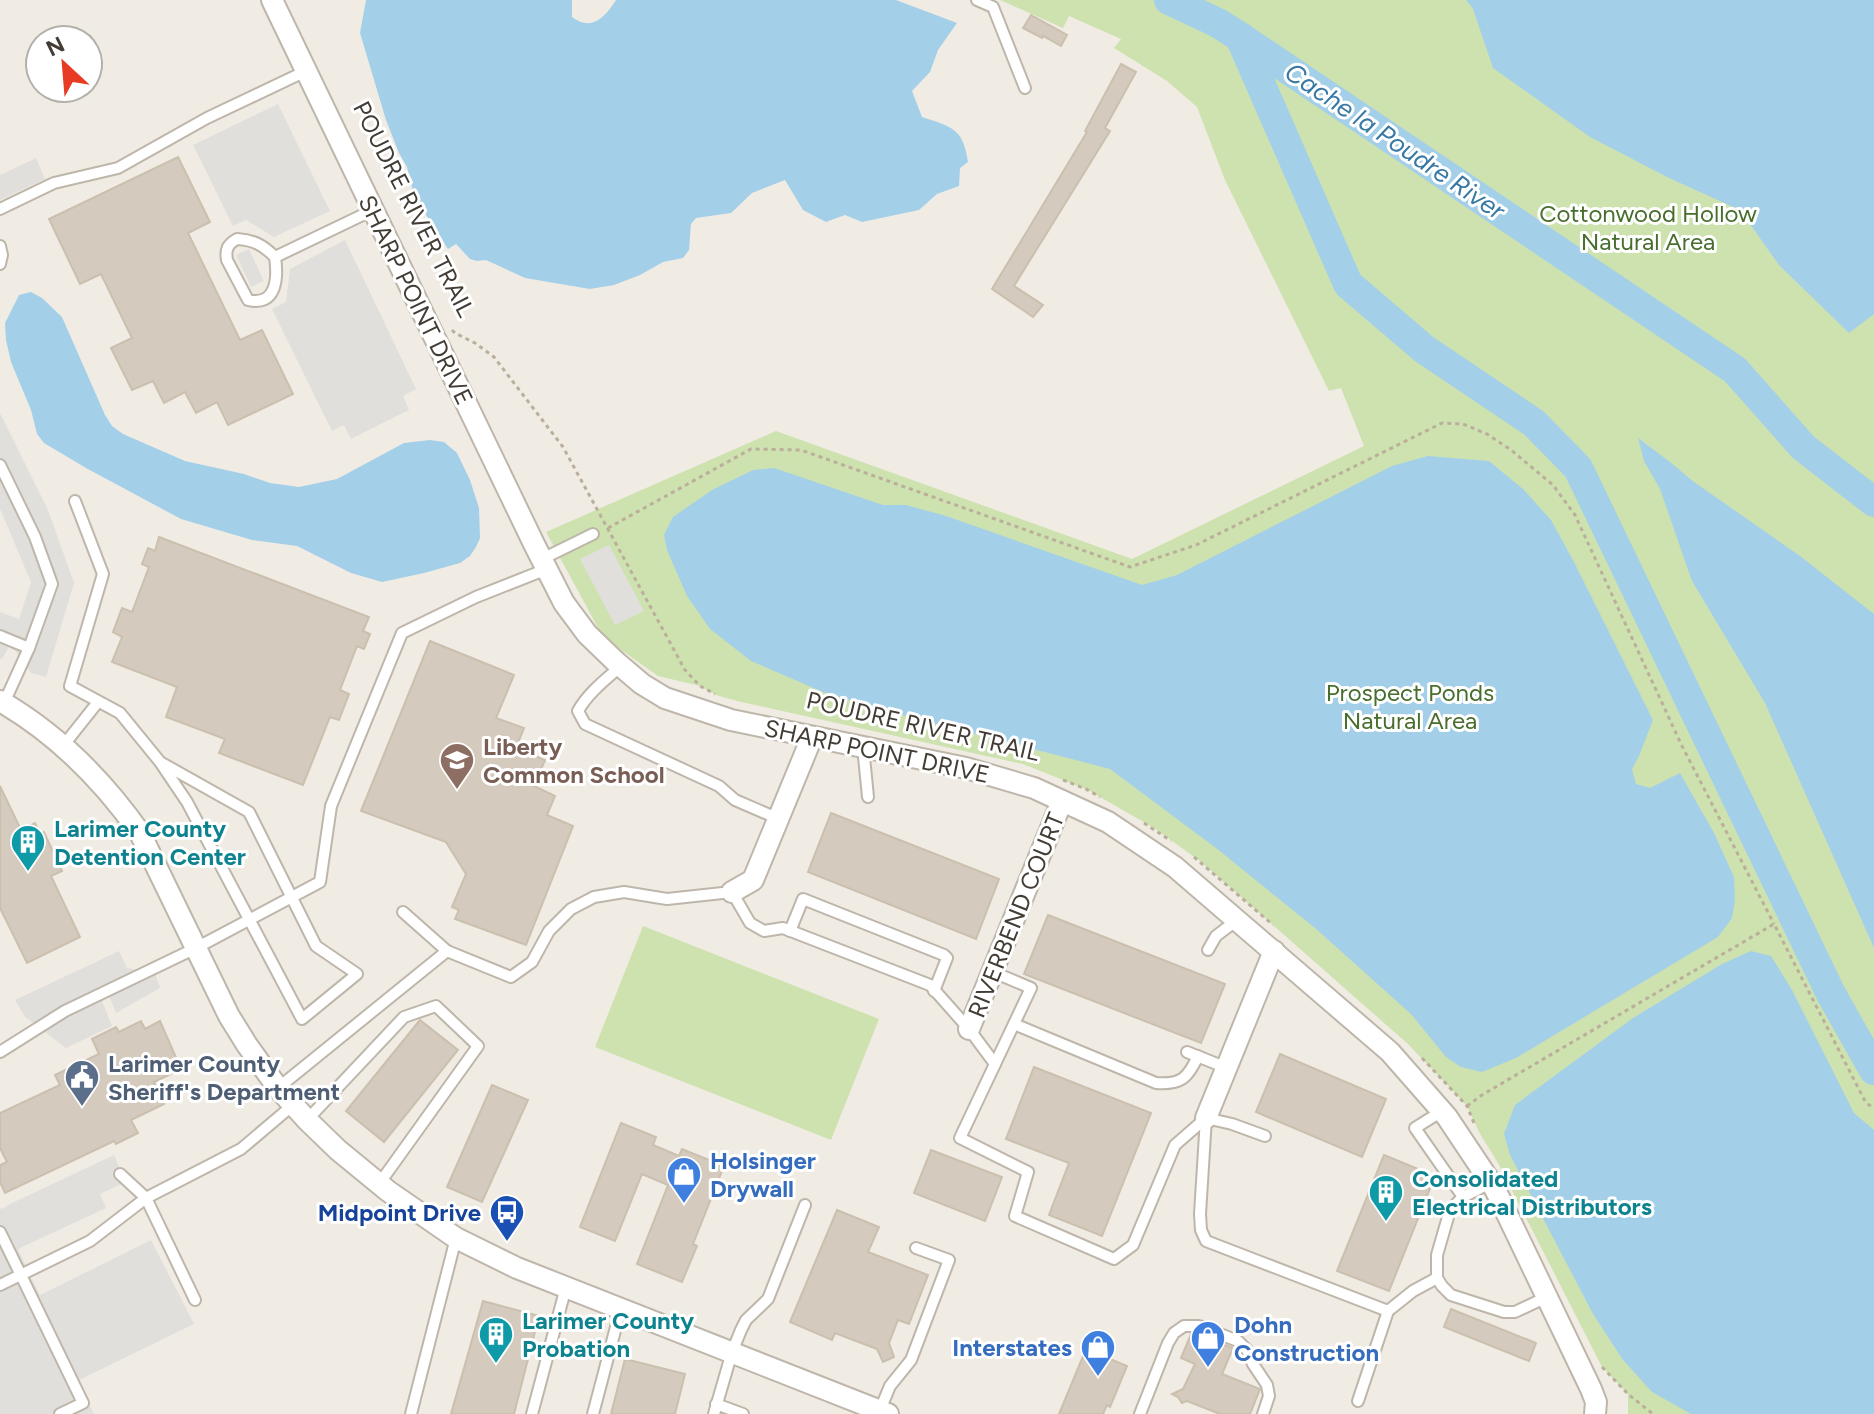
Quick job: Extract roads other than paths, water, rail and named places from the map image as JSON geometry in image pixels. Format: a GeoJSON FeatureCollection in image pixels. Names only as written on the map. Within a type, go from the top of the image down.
{"type":"FeatureCollection","features":[{"type":"Feature","properties":{"kind":"street","name":"SHARP POINT DRIVE"},"geometry":{"type":"LineString","coordinates":[[272,0],[544,564],[564,603],[587,634],[642,684],[665,698],[731,720],[966,768],[1034,788],[1108,822],[1164,860],[1390,1052],[1442,1111],[1490,1183],[1591,1389],[1598,1413]]}},
{"type":"Feature","properties":{"kind":"street"},"geometry":{"type":"LineString","coordinates":[[2,702],[48,733],[99,780],[140,833],[229,1016],[247,1045],[300,1112],[338,1150],[379,1184],[456,1238],[517,1268],[884,1413]]}},
{"type":"Feature","properties":{"kind":"street"},"geometry":{"type":"LineString","coordinates":[[732,892],[753,880],[812,737]]}},
{"type":"Feature","properties":{"kind":"street","name":"RIVERBEND COURT"},"geometry":{"type":"LineString","coordinates":[[969,1029],[1062,801]]}},
{"type":"Feature","properties":{"kind":"street"},"geometry":{"type":"LineString","coordinates":[[1206,1118],[1274,951]]}},
{"type":"Feature","properties":{"kind":"lane"},"geometry":{"type":"LineString","coordinates":[[977,0],[993,7],[1025,88]]}},
{"type":"Feature","properties":{"kind":"lane"},"geometry":{"type":"LineString","coordinates":[[0,209],[54,183],[118,168],[207,118],[306,71]]}},
{"type":"Feature","properties":{"kind":"lane"},"geometry":{"type":"LineString","coordinates":[[275,257],[373,210]]}},
{"type":"Feature","properties":{"kind":"lane"},"geometry":{"type":"LineString","coordinates":[[237,239],[244,239],[261,244],[275,257],[277,271],[271,294],[262,301],[248,300],[227,260],[228,246],[237,239]]}},
{"type":"Feature","properties":{"kind":"lane"},"geometry":{"type":"LineString","coordinates":[[0,246],[0,264]]}},
{"type":"Feature","properties":{"kind":"lane"},"geometry":{"type":"LineString","coordinates":[[0,465],[35,537],[52,584],[29,648],[2,702]]}},
{"type":"Feature","properties":{"kind":"lane"},"geometry":{"type":"LineString","coordinates":[[75,501],[103,574],[70,686],[120,713],[160,762],[187,802],[302,1019],[357,974],[316,946],[249,812],[160,762]]}},
{"type":"Feature","properties":{"kind":"lane"},"geometry":{"type":"LineString","coordinates":[[0,1052],[65,1011],[196,948],[320,882],[331,806],[402,633],[544,564],[593,534]]}},
{"type":"Feature","properties":{"kind":"lane"},"geometry":{"type":"LineString","coordinates":[[0,636],[29,648]]}},
{"type":"Feature","properties":{"kind":"lane"},"geometry":{"type":"LineString","coordinates":[[621,666],[582,703],[578,711],[585,724],[719,786],[735,800],[779,819]]}},
{"type":"Feature","properties":{"kind":"lane"},"geometry":{"type":"LineString","coordinates":[[63,746],[98,702]]}},
{"type":"Feature","properties":{"kind":"lane"},"geometry":{"type":"LineString","coordinates":[[863,747],[868,797]]}},
{"type":"Feature","properties":{"kind":"lane"},"geometry":{"type":"LineString","coordinates":[[403,912],[447,951],[511,977],[532,962],[549,931],[571,909],[594,897],[624,892],[667,899],[732,892],[750,923],[764,931],[783,928],[930,985],[995,1064]]}},
{"type":"Feature","properties":{"kind":"lane"},"geometry":{"type":"LineString","coordinates":[[790,931],[803,899],[944,955],[947,958],[934,991]]}},
{"type":"Feature","properties":{"kind":"lane"},"geometry":{"type":"LineString","coordinates":[[1208,950],[1216,936],[1237,920]]}},
{"type":"Feature","properties":{"kind":"lane"},"geometry":{"type":"LineString","coordinates":[[278,1088],[447,951]]}},
{"type":"Feature","properties":{"kind":"lane"},"geometry":{"type":"LineString","coordinates":[[993,972],[1031,988],[960,1138],[1028,1172],[1015,1216],[1114,1259],[1133,1245],[1175,1145],[1206,1118]]}},
{"type":"Feature","properties":{"kind":"lane"},"geometry":{"type":"LineString","coordinates":[[0,1285],[90,1241],[146,1198],[241,1149],[300,1112],[404,1017],[436,1006],[478,1046],[379,1184]]}},
{"type":"Feature","properties":{"kind":"lane"},"geometry":{"type":"LineString","coordinates":[[1014,1024],[1156,1083],[1169,1084],[1182,1080],[1191,1072],[1198,1056]]}},
{"type":"Feature","properties":{"kind":"lane"},"geometry":{"type":"LineString","coordinates":[[1187,1052],[1227,1068]]}},
{"type":"Feature","properties":{"kind":"lane"},"geometry":{"type":"LineString","coordinates":[[1442,1111],[1415,1128],[1463,1197]]}},
{"type":"Feature","properties":{"kind":"lane"},"geometry":{"type":"LineString","coordinates":[[1206,1118],[1265,1136]]}},
{"type":"Feature","properties":{"kind":"lane"},"geometry":{"type":"LineString","coordinates":[[1206,1118],[1200,1214],[1201,1230],[1206,1241],[1388,1311]]}},
{"type":"Feature","properties":{"kind":"lane"},"geometry":{"type":"LineString","coordinates":[[120,1174],[146,1198],[195,1300]]}},
{"type":"Feature","properties":{"kind":"lane"},"geometry":{"type":"LineString","coordinates":[[1490,1183],[1463,1197],[1450,1210],[1437,1255],[1437,1278],[1451,1295],[1504,1312],[1515,1312],[1547,1297]]}},
{"type":"Feature","properties":{"kind":"lane"},"geometry":{"type":"LineString","coordinates":[[743,1414],[715,1409],[732,1352],[746,1320],[768,1299],[805,1205]]}},
{"type":"Feature","properties":{"kind":"lane"},"geometry":{"type":"LineString","coordinates":[[0,1232],[83,1403],[60,1414]]}},
{"type":"Feature","properties":{"kind":"lane"},"geometry":{"type":"LineString","coordinates":[[411,1414],[456,1238]]}},
{"type":"Feature","properties":{"kind":"lane"},"geometry":{"type":"LineString","coordinates":[[884,1413],[890,1386],[911,1360],[949,1260],[916,1248]]}},
{"type":"Feature","properties":{"kind":"lane"},"geometry":{"type":"LineString","coordinates":[[1358,1401],[1388,1311],[1413,1291],[1437,1278]]}},
{"type":"Feature","properties":{"kind":"lane"},"geometry":{"type":"LineString","coordinates":[[532,1414],[566,1287]]}},
{"type":"Feature","properties":{"kind":"lane"},"geometry":{"type":"LineString","coordinates":[[593,1414],[621,1308]]}},
{"type":"Feature","properties":{"kind":"lane"},"geometry":{"type":"LineString","coordinates":[[1140,1414],[1168,1343],[1174,1333],[1184,1326],[1199,1326],[1238,1341],[1247,1350],[1267,1385],[1269,1396],[1263,1414]]}},
{"type":"Feature","properties":{"kind":"water"},"geometry":{"type":"Polygon","coordinates":[[[366,0],[572,0],[572,17],[592,23],[603,17],[616,0],[896,0],[957,23],[938,50],[930,72],[912,91],[922,117],[948,126],[959,135],[968,162],[960,168],[959,186],[937,194],[919,210],[862,222],[845,215],[826,222],[803,210],[785,180],[752,193],[731,213],[696,218],[691,224],[689,250],[683,258],[663,262],[614,285],[590,289],[525,278],[486,260],[470,259],[456,244],[448,249],[414,196],[407,167],[386,120],[360,33],[366,0]]]}},
{"type":"Feature","properties":{"kind":"water"},"geometry":{"type":"Polygon","coordinates":[[[1466,0],[1874,0],[1874,314],[1849,333],[1779,265],[1740,210],[1590,137],[1493,68],[1473,9],[1466,0]]]}},
{"type":"Feature","properties":{"kind":"water"},"geometry":{"type":"Polygon","coordinates":[[[31,292],[62,317],[105,415],[112,426],[123,434],[185,461],[270,483],[299,487],[337,479],[404,443],[444,442],[457,453],[479,508],[480,538],[476,547],[460,563],[382,582],[351,573],[297,546],[252,540],[181,519],[86,468],[44,443],[37,434],[31,410],[11,362],[5,323],[19,295],[31,292]]]}},
{"type":"Feature","properties":{"kind":"water"},"geometry":{"type":"Polygon","coordinates":[[[1638,438],[1874,614],[1874,948],[1765,703],[1692,581],[1660,489],[1644,461],[1638,438]]]}},
{"type":"Feature","properties":{"kind":"water"},"geometry":{"type":"Polygon","coordinates":[[[1428,456],[1489,461],[1523,489],[1551,520],[1653,720],[1632,769],[1636,784],[1650,788],[1680,773],[1714,833],[1734,877],[1732,918],[1718,937],[1516,1058],[1482,1072],[1461,1067],[1446,1057],[1411,1014],[1315,928],[1216,848],[1110,769],[875,708],[823,692],[751,661],[710,629],[687,596],[667,550],[664,535],[673,517],[712,490],[753,470],[774,468],[883,505],[906,505],[946,516],[1142,585],[1177,575],[1392,466],[1428,456]]]}},
{"type":"Feature","properties":{"kind":"water"},"geometry":{"type":"Polygon","coordinates":[[[1751,951],[1771,956],[1792,990],[1854,1113],[1874,1130],[1874,1414],[1691,1414],[1652,1392],[1623,1360],[1593,1314],[1510,1155],[1504,1134],[1515,1105],[1633,1018],[1722,964],[1751,951]]]}},
{"type":"Feature","properties":{"kind":"waterway","name":"Cache la Poudre River"},"geometry":{"type":"LineString","coordinates":[[1169,0],[1240,37],[1735,370],[1803,447],[1874,502]]}},
{"type":"Feature","properties":{"kind":"waterway"},"geometry":{"type":"LineString","coordinates":[[1240,37],[1348,284],[1424,349],[1534,423],[1578,468],[1831,994],[1874,1070]]}},
{"type":"Feature","properties":{"kind":"place","name":"Liberty Common School"},"geometry":{"type":"Point","coordinates":[457,791]}},
{"type":"Feature","properties":{"kind":"place","name":"Larimer County Detention Center"},"geometry":{"type":"Point","coordinates":[28,873]}},
{"type":"Feature","properties":{"kind":"place","name":"Larimer County Sheriff's Department"},"geometry":{"type":"Point","coordinates":[82,1108]}},
{"type":"Feature","properties":{"kind":"place","name":"Holsinger Drywall"},"geometry":{"type":"Point","coordinates":[684,1205]}},
{"type":"Feature","properties":{"kind":"place","name":"Consolidated Electrical Distributors"},"geometry":{"type":"Point","coordinates":[1386,1223]}},
{"type":"Feature","properties":{"kind":"place","name":"Midpoint Drive"},"geometry":{"type":"Point","coordinates":[507,1243]}},
{"type":"Feature","properties":{"kind":"place","name":"Larimer County Probation"},"geometry":{"type":"Point","coordinates":[496,1365]}},
{"type":"Feature","properties":{"kind":"place","name":"Dohn Construction"},"geometry":{"type":"Point","coordinates":[1208,1369]}},
{"type":"Feature","properties":{"kind":"place","name":"Interstates"},"geometry":{"type":"Point","coordinates":[1098,1378]}},
{"type":"Feature","properties":{"kind":"park label","name":"Cottonwood Hollow Natural Area"},"geometry":{"type":"Point","coordinates":[1648,227]}},
{"type":"Feature","properties":{"kind":"park label","name":"Prospect Ponds Natural Area"},"geometry":{"type":"Point","coordinates":[1410,706]}}]}
